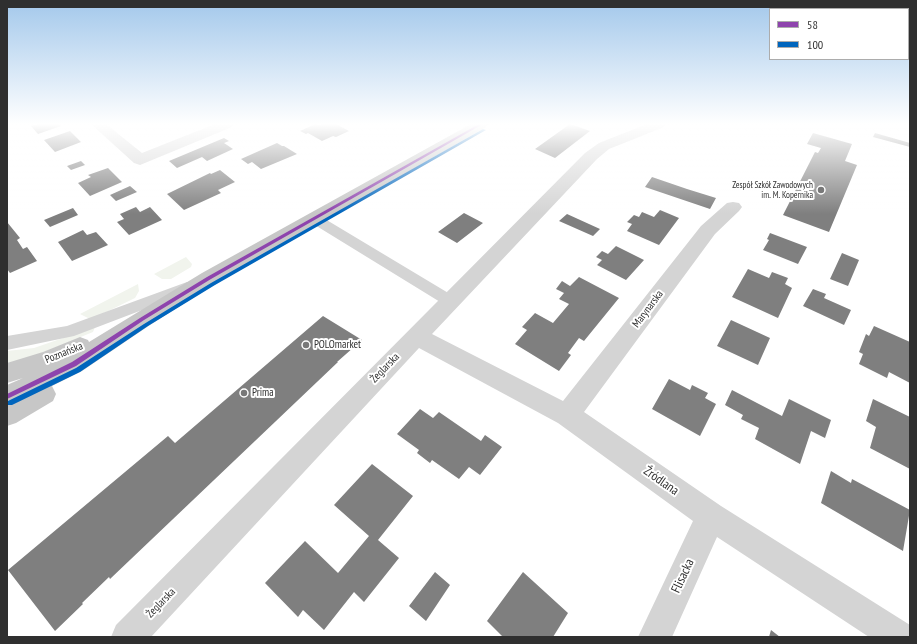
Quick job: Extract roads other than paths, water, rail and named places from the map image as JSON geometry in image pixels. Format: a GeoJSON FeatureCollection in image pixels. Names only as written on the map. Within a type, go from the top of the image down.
{"type":"FeatureCollection","features":[{"type":"Feature","properties":{"kind":"main road","name":"Poznańska"},"geometry":{"type":"LineString","coordinates":[[7,397],[74,364],[142,319],[209,278],[428,154]]}},
{"type":"Feature","properties":{"kind":"main road","name":"Poznańska"},"geometry":{"type":"LineString","coordinates":[[7,373],[50,359],[142,319]]}},
{"type":"Feature","properties":{"kind":"main road"},"geometry":{"type":"LineString","coordinates":[[7,415],[67,381],[142,319]]}},
{"type":"Feature","properties":{"kind":"street"},"geometry":{"type":"LineString","coordinates":[[133,154],[140,160],[154,154]]}},
{"type":"Feature","properties":{"kind":"street","name":"Żeglarska"},"geometry":{"type":"LineString","coordinates":[[128,637],[416,336],[594,154]]}},
{"type":"Feature","properties":{"kind":"street","name":"Marynarska"},"geometry":{"type":"LineString","coordinates":[[567,415],[708,230],[733,207]]}},
{"type":"Feature","properties":{"kind":"street","name":"Źródlana"},"geometry":{"type":"LineString","coordinates":[[416,336],[567,415],[711,516],[899,637]]}},
{"type":"Feature","properties":{"kind":"street","name":"Flisacka"},"geometry":{"type":"LineString","coordinates":[[655,637],[711,516]]}},
{"type":"Feature","properties":{"kind":"lane"},"geometry":{"type":"LineString","coordinates":[[315,218],[450,301]]}},
{"type":"Feature","properties":{"kind":"lane"},"geometry":{"type":"LineString","coordinates":[[7,343],[68,332],[209,278]]}},
{"type":"Feature","properties":{"kind":"place","name":"Zespół Szkół Zawodowych im. M. Kopernika"},"geometry":{"type":"Point","coordinates":[821,190]}},
{"type":"Feature","properties":{"kind":"place","name":"POLOmarket"},"geometry":{"type":"Point","coordinates":[306,345]}},
{"type":"Feature","properties":{"kind":"place","name":"Prima"},"geometry":{"type":"Point","coordinates":[244,393]}}]}
